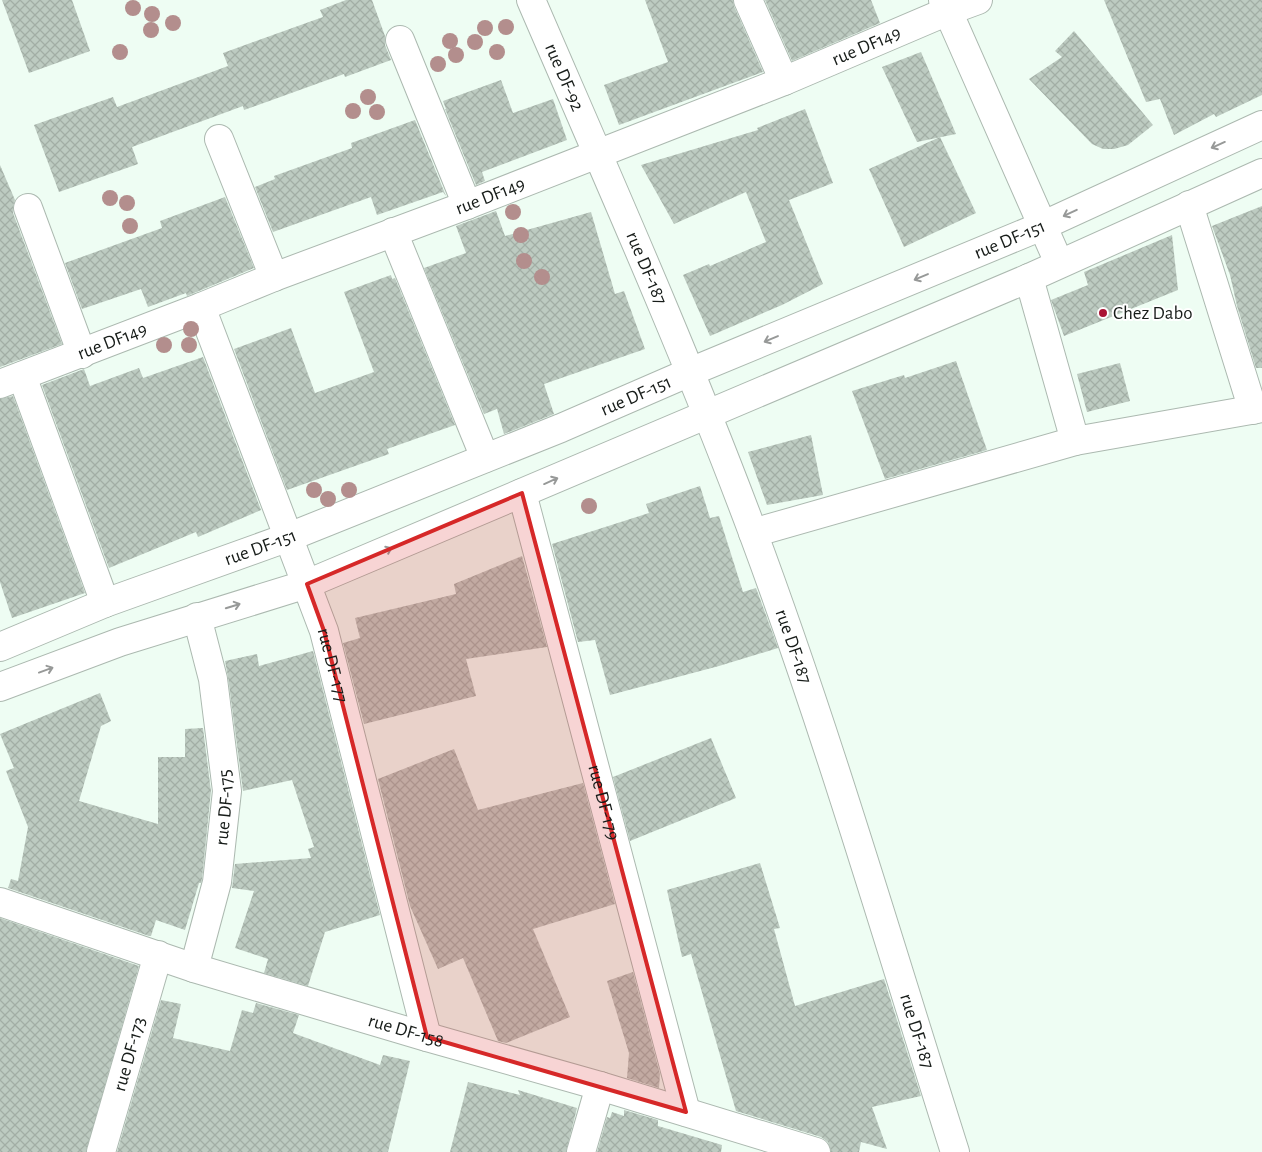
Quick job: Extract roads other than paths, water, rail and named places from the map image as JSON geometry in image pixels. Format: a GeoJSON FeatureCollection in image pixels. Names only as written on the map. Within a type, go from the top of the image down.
{"type":"FeatureCollection","features":[{"type":"Feature","properties":{"kind":"street","name":"rue DF-92"},"geometry":{"type":"LineString","coordinates":[[532,0],[597,153]]}},
{"type":"Feature","properties":{"kind":"street"},"geometry":{"type":"LineString","coordinates":[[748,0],[784,80]]}},
{"type":"Feature","properties":{"kind":"street","name":"rue DF149"},"geometry":{"type":"LineString","coordinates":[[11,380],[82,354],[274,277],[362,246],[393,232],[467,205],[784,80],[946,5],[978,0]]}},
{"type":"Feature","properties":{"kind":"street"},"geometry":{"type":"LineString","coordinates":[[946,5],[1059,264]]}},
{"type":"Feature","properties":{"kind":"street"},"geometry":{"type":"LineString","coordinates":[[400,40],[467,205]]}},
{"type":"Feature","properties":{"kind":"street","name":"rue DF-151"},"geometry":{"type":"LineString","coordinates":[[0,647],[105,603],[289,537],[561,428],[690,372],[1042,226],[1262,125]]}},
{"type":"Feature","properties":{"kind":"street"},"geometry":{"type":"LineString","coordinates":[[219,139],[274,277]]}},
{"type":"Feature","properties":{"kind":"street","name":"rue DF-187"},"geometry":{"type":"LineString","coordinates":[[597,153],[708,414],[753,533],[818,717],[954,1152]]}},
{"type":"Feature","properties":{"kind":"street"},"geometry":{"type":"LineString","coordinates":[[0,687],[120,642],[307,584],[1029,278],[1262,173]]}},
{"type":"Feature","properties":{"kind":"street"},"geometry":{"type":"LineString","coordinates":[[753,533],[1075,441],[1258,409],[1189,205]]}},
{"type":"Feature","properties":{"kind":"street"},"geometry":{"type":"LineString","coordinates":[[28,208],[82,354]]}},
{"type":"Feature","properties":{"kind":"street"},"geometry":{"type":"LineString","coordinates":[[393,232],[484,458]]}},
{"type":"Feature","properties":{"kind":"street"},"geometry":{"type":"LineString","coordinates":[[1029,278],[1075,441]]}},
{"type":"Feature","properties":{"kind":"street","name":"rue DF-177"},"geometry":{"type":"LineString","coordinates":[[201,307],[324,631],[427,1037]]}},
{"type":"Feature","properties":{"kind":"street"},"geometry":{"type":"LineString","coordinates":[[11,380],[105,603]]}},
{"type":"Feature","properties":{"kind":"street","name":"rue DF-179"},"geometry":{"type":"LineString","coordinates":[[522,493],[686,1112]]}},
{"type":"Feature","properties":{"kind":"street","name":"rue DF-175"},"geometry":{"type":"LineString","coordinates":[[194,968],[217,882],[227,791],[213,680],[197,617]]}},
{"type":"Feature","properties":{"kind":"street","name":"rue DF-158"},"geometry":{"type":"LineString","coordinates":[[0,902],[194,968],[600,1086],[816,1152]]}},
{"type":"Feature","properties":{"kind":"street","name":"rue DF-173"},"geometry":{"type":"LineString","coordinates":[[101,1152],[158,955]]}},
{"type":"Feature","properties":{"kind":"street"},"geometry":{"type":"LineString","coordinates":[[581,1152],[600,1086]]}},
{"type":"Feature","properties":{"kind":"place","name":"Chez Dabo"},"geometry":{"type":"Point","coordinates":[1103,313]}}]}
